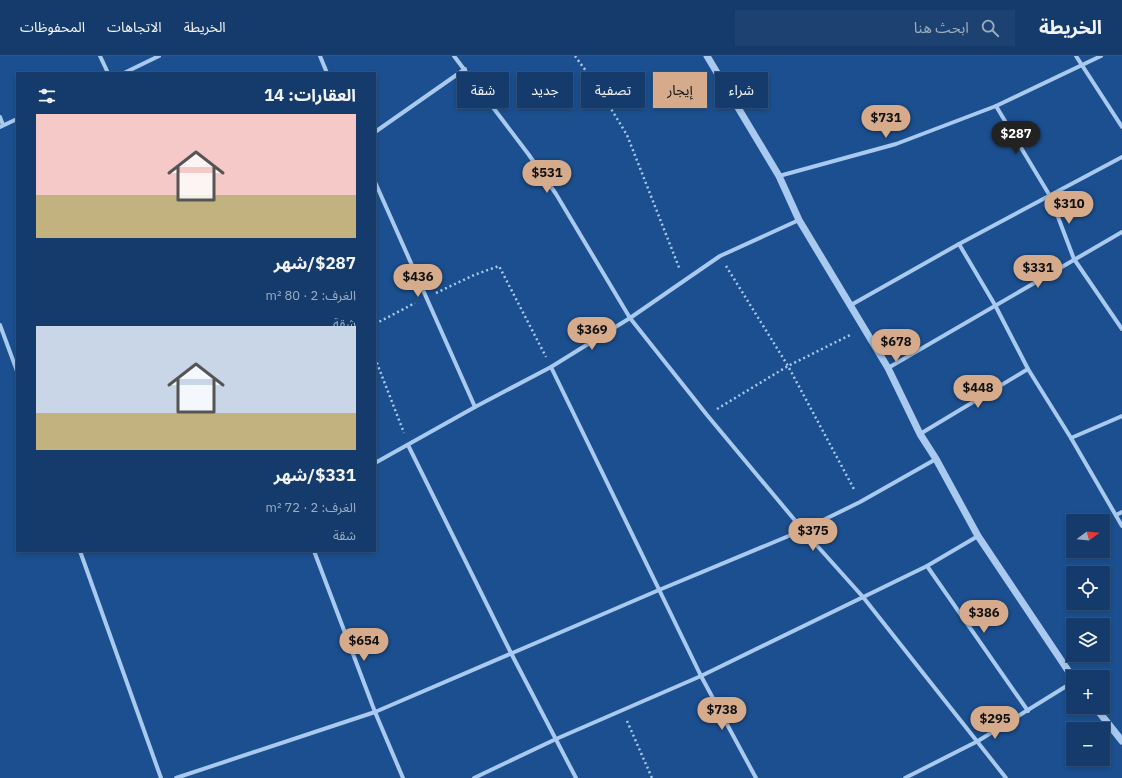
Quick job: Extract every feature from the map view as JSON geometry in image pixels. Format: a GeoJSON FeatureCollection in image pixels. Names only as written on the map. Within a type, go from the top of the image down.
{"type":"FeatureCollection","features":[{"type":"Feature","properties":{"kind":"street"},"geometry":{"type":"LineString","coordinates":[[100,56],[108,72]]}},
{"type":"Feature","properties":{"kind":"street"},"geometry":{"type":"LineString","coordinates":[[126,72],[159,56]]}},
{"type":"Feature","properties":{"kind":"street"},"geometry":{"type":"LineString","coordinates":[[320,56],[327,72]]}},
{"type":"Feature","properties":{"kind":"street"},"geometry":{"type":"LineString","coordinates":[[454,56],[529,155],[556,194],[630,318],[707,415],[803,530],[863,597],[1006,778]]}},
{"type":"Feature","properties":{"kind":"street"},"geometry":{"type":"LineString","coordinates":[[708,56],[778,176],[799,220],[888,368],[920,434],[936,459],[978,536],[1068,670]]}},
{"type":"Feature","properties":{"kind":"street"},"geometry":{"type":"LineString","coordinates":[[1076,56],[1122,127]]}},
{"type":"Feature","properties":{"kind":"street"},"geometry":{"type":"LineString","coordinates":[[778,176],[896,144],[996,106],[1101,56]]}},
{"type":"Feature","properties":{"kind":"street"},"geometry":{"type":"LineString","coordinates":[[376,131],[465,69]]}},
{"type":"Feature","properties":{"kind":"street"},"geometry":{"type":"LineString","coordinates":[[996,106],[1050,196],[1074,259],[1122,329]]}},
{"type":"Feature","properties":{"kind":"street"},"geometry":{"type":"LineString","coordinates":[[0,117],[2,126],[16,119]]}},
{"type":"Feature","properties":{"kind":"street"},"geometry":{"type":"LineString","coordinates":[[851,305],[959,244],[1122,157]]}},
{"type":"Feature","properties":{"kind":"street"},"geometry":{"type":"LineString","coordinates":[[376,184],[475,407]]}},
{"type":"Feature","properties":{"kind":"street"},"geometry":{"type":"LineString","coordinates":[[376,462],[475,407],[551,367],[630,318],[720,256],[799,220]]}},
{"type":"Feature","properties":{"kind":"street"},"geometry":{"type":"LineString","coordinates":[[888,368],[1122,232]]}},
{"type":"Feature","properties":{"kind":"street"},"geometry":{"type":"LineString","coordinates":[[959,244],[995,305],[1028,369],[1071,438],[1122,526]]}},
{"type":"Feature","properties":{"kind":"street"},"geometry":{"type":"LineString","coordinates":[[0,325],[16,368]]}},
{"type":"Feature","properties":{"kind":"street"},"geometry":{"type":"LineString","coordinates":[[551,367],[701,676],[756,778]]}},
{"type":"Feature","properties":{"kind":"street"},"geometry":{"type":"LineString","coordinates":[[920,434],[1028,369]]}},
{"type":"Feature","properties":{"kind":"street"},"geometry":{"type":"LineString","coordinates":[[1071,438],[1122,416]]}},
{"type":"Feature","properties":{"kind":"street"},"geometry":{"type":"LineString","coordinates":[[408,445],[511,653],[576,778]]}},
{"type":"Feature","properties":{"kind":"street"},"geometry":{"type":"LineString","coordinates":[[176,778],[375,712],[803,530],[860,502],[936,459]]}},
{"type":"Feature","properties":{"kind":"street"},"geometry":{"type":"LineString","coordinates":[[1116,515],[1122,512]]}},
{"type":"Feature","properties":{"kind":"street"},"geometry":{"type":"LineString","coordinates":[[474,778],[556,739],[701,676],[927,566],[978,536]]}},
{"type":"Feature","properties":{"kind":"street"},"geometry":{"type":"LineString","coordinates":[[80,552],[161,778]]}},
{"type":"Feature","properties":{"kind":"street"},"geometry":{"type":"LineString","coordinates":[[314,552],[375,712],[402,778]]}},
{"type":"Feature","properties":{"kind":"street"},"geometry":{"type":"LineString","coordinates":[[927,566],[1028,711]]}},
{"type":"Feature","properties":{"kind":"street"},"geometry":{"type":"LineString","coordinates":[[905,778],[978,741],[1066,687]]}},
{"type":"Feature","properties":{"kind":"street"},"geometry":{"type":"LineString","coordinates":[[1101,714],[1122,741]]}},
{"type":"Feature","properties":{"kind":"path"},"geometry":{"type":"LineString","coordinates":[[575,56],[597,86],[627,135],[684,281]]}},
{"type":"Feature","properties":{"kind":"path"},"geometry":{"type":"LineString","coordinates":[[720,256],[788,366],[860,502]]}},
{"type":"Feature","properties":{"kind":"path"},"geometry":{"type":"LineString","coordinates":[[376,323],[426,297],[474,275],[499,266],[551,367]]}},
{"type":"Feature","properties":{"kind":"path"},"geometry":{"type":"LineString","coordinates":[[707,415],[788,366],[864,328]]}},
{"type":"Feature","properties":{"kind":"path"},"geometry":{"type":"LineString","coordinates":[[376,361],[408,445]]}},
{"type":"Feature","properties":{"kind":"path"},"geometry":{"type":"LineString","coordinates":[[622,711],[652,778]]}}]}
